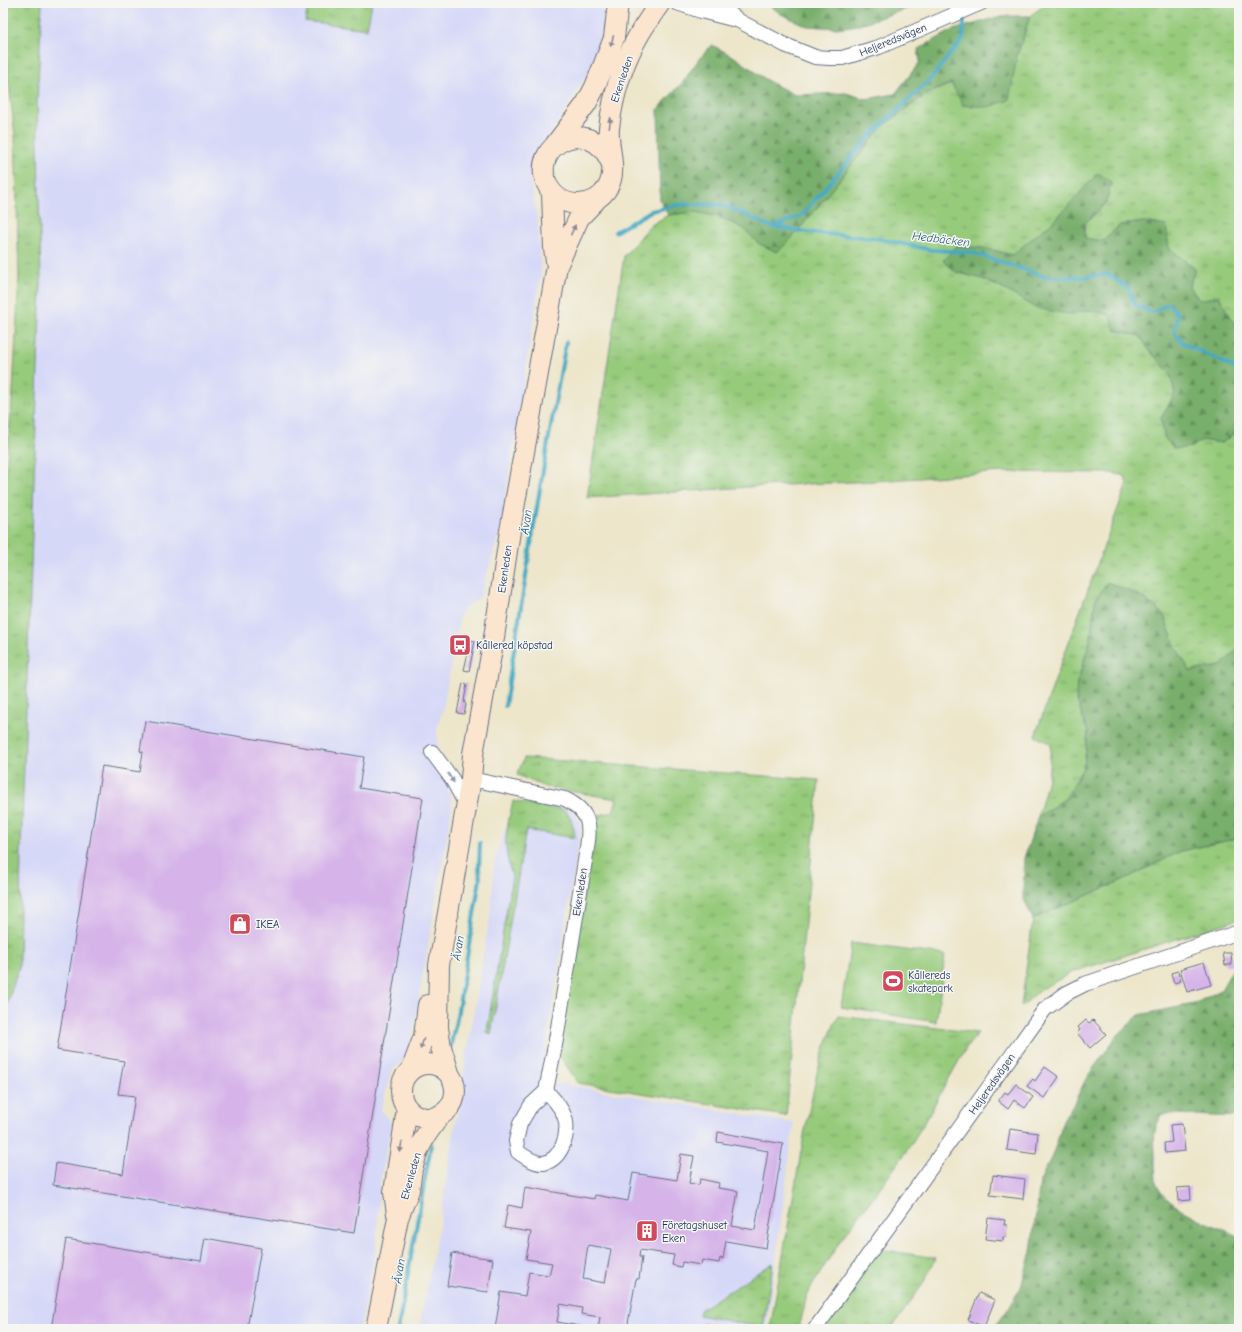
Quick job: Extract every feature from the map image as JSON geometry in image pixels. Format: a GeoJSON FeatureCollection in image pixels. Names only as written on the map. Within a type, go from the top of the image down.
{"type":"FeatureCollection","features":[{"type":"Feature","properties":{"kind":"street","name":"Ekenleden"},"geometry":{"type":"LineString","coordinates":[[554,146],[586,104],[595,86],[614,38],[618,3]]}},
{"type":"Feature","properties":{"kind":"street","name":"Ekenleden"},"geometry":{"type":"LineString","coordinates":[[611,162],[609,130],[612,105],[624,66],[640,34],[660,3]]}},
{"type":"Feature","properties":{"kind":"street","name":"Heljeredsvägen"},"geometry":{"type":"LineString","coordinates":[[677,3],[738,21],[802,53],[815,57],[842,58],[879,47],[981,3]]}},
{"type":"Feature","properties":{"kind":"street","name":"Heljeredsvägen"},"geometry":{"type":"LineString","coordinates":[[718,3],[738,21]]}},
{"type":"Feature","properties":{"kind":"street"},"geometry":{"type":"LineString","coordinates":[[572,137],[592,139],[607,153],[611,162],[611,179],[605,191],[596,200],[587,204],[578,205],[559,199],[547,184],[544,174],[548,155],[554,146],[562,140],[572,137]]}},
{"type":"Feature","properties":{"kind":"street","name":"Ekenleden"},"geometry":{"type":"LineString","coordinates":[[552,192],[554,249],[557,266]]}},
{"type":"Feature","properties":{"kind":"street","name":"Ekenleden"},"geometry":{"type":"LineString","coordinates":[[376,1329],[398,1218],[408,1190],[412,1169],[418,1150],[426,1135],[440,1115],[447,1111],[452,1104],[455,1096],[454,1084],[441,1047],[438,1028],[439,965],[471,779],[473,754],[557,266],[579,218],[596,200]]}},
{"type":"Feature","properties":{"kind":"street"},"geometry":{"type":"LineString","coordinates":[[432,752],[452,779],[466,805]]}},
{"type":"Feature","properties":{"kind":"street","name":"Ekenleden"},"geometry":{"type":"LineString","coordinates":[[471,779],[565,800],[581,809],[588,821],[589,835],[585,861],[546,1091]]}},
{"type":"Feature","properties":{"kind":"street","name":"Heljeredsvägen"},"geometry":{"type":"LineString","coordinates":[[815,1329],[1045,1009],[1067,993],[1085,984],[1239,932]]}},
{"type":"Feature","properties":{"kind":"street","name":"Ekenleden"},"geometry":{"type":"LineString","coordinates":[[398,1218],[394,1192],[406,1109],[401,1099],[401,1083],[412,1068],[424,1036],[430,991],[439,965]]}},
{"type":"Feature","properties":{"kind":"street"},"geometry":{"type":"LineString","coordinates":[[412,1068],[428,1063],[443,1068],[449,1073]]}},
{"type":"Feature","properties":{"kind":"street"},"geometry":{"type":"LineString","coordinates":[[546,1091],[561,1109],[566,1121],[566,1134],[565,1141],[560,1151],[544,1163],[526,1158],[518,1152],[516,1141],[520,1124],[525,1115],[532,1105],[546,1091]]}},
{"type":"Feature","properties":{"kind":"street"},"geometry":{"type":"LineString","coordinates":[[406,1109],[419,1117],[433,1118],[440,1115]]}},
{"type":"Feature","properties":{"kind":"shaded area"},"geometry":{"type":"Polygon","coordinates":[[[42,3],[604,3],[604,29],[589,70],[537,156],[530,180],[538,223],[541,274],[499,535],[480,598],[465,607],[459,619],[443,709],[437,728],[438,751],[451,796],[452,808],[409,1056],[391,1071],[381,1109],[391,1124],[380,1183],[376,1248],[360,1329],[3,1329],[3,1017],[19,967],[21,850],[41,282],[37,103],[42,3]]]}},
{"type":"Feature","properties":{"kind":"shaded area"},"geometry":{"type":"Polygon","coordinates":[[[515,802],[563,807],[576,813],[581,826],[542,1072],[555,1083],[794,1123],[765,1329],[419,1329],[439,1226],[490,916],[495,859],[515,802]]]}},
{"type":"Feature","properties":{"kind":"green space"},"geometry":{"type":"Polygon","coordinates":[[[3,3],[42,3],[37,103],[41,282],[21,850],[19,967],[3,1017],[3,502],[13,391],[19,277],[15,136],[3,31],[3,3]]]}},
{"type":"Feature","properties":{"kind":"green space"},"geometry":{"type":"Polygon","coordinates":[[[309,3],[372,3],[367,29],[305,21],[309,3]]]}},
{"type":"Feature","properties":{"kind":"green space"},"geometry":{"type":"Polygon","coordinates":[[[766,3],[918,3],[906,9],[858,25],[837,28],[807,26],[781,14],[766,3]]]}},
{"type":"Feature","properties":{"kind":"green space"},"geometry":{"type":"Polygon","coordinates":[[[1047,3],[1239,3],[1239,328],[1230,318],[1219,296],[1199,301],[1189,286],[1195,269],[1169,248],[1145,222],[1120,225],[1103,241],[1085,238],[1084,224],[1106,203],[1111,182],[1098,174],[1056,219],[1012,255],[984,248],[956,272],[983,279],[1009,292],[1068,314],[1090,310],[1110,315],[1115,330],[1140,336],[1150,351],[1170,373],[1175,394],[1161,418],[1192,447],[1202,440],[1222,443],[1237,431],[1239,424],[1239,647],[1221,666],[1190,671],[1176,648],[1163,613],[1095,601],[1090,641],[1077,683],[1076,698],[1088,733],[1084,766],[1066,798],[1038,817],[1048,779],[1051,744],[1035,736],[1127,484],[1125,476],[1112,473],[1002,472],[587,498],[624,256],[651,225],[668,215],[696,212],[719,217],[743,228],[758,243],[777,252],[790,240],[882,127],[925,95],[1017,56],[1030,16],[1047,3]]]}},
{"type":"Feature","properties":{"kind":"green space"},"geometry":{"type":"Polygon","coordinates":[[[1002,16],[1030,16],[1017,56],[1009,100],[988,107],[963,105],[951,83],[925,95],[882,127],[790,240],[777,252],[758,243],[743,228],[719,217],[696,212],[668,215],[660,200],[658,109],[683,82],[699,59],[712,45],[736,58],[768,81],[795,95],[846,93],[866,99],[895,94],[920,62],[918,49],[953,30],[1002,16]]]}},
{"type":"Feature","properties":{"kind":"green space"},"geometry":{"type":"Polygon","coordinates":[[[1098,173],[1111,182],[1106,203],[1084,224],[1085,238],[1103,241],[1120,225],[1145,222],[1166,226],[1169,248],[1195,269],[1189,286],[1199,300],[1219,296],[1230,318],[1239,328],[1239,424],[1237,431],[1222,443],[1202,440],[1192,447],[1174,449],[1164,437],[1161,418],[1175,394],[1170,373],[1150,351],[1140,336],[1115,330],[1110,315],[1090,310],[1068,314],[1035,308],[1009,292],[983,279],[956,272],[943,261],[956,246],[984,248],[1012,255],[1056,219],[1098,173]]]}},
{"type":"Feature","properties":{"kind":"green space"},"geometry":{"type":"Polygon","coordinates":[[[1107,582],[1139,595],[1163,613],[1176,648],[1190,671],[1221,666],[1239,647],[1239,838],[1181,851],[1127,878],[1033,919],[1023,897],[1024,858],[1038,817],[1066,798],[1084,766],[1088,733],[1076,697],[1077,683],[1090,641],[1095,601],[1107,582]]]}},
{"type":"Feature","properties":{"kind":"green space"},"geometry":{"type":"Polygon","coordinates":[[[524,758],[819,780],[786,1116],[578,1083],[555,1049],[594,828],[600,815],[613,812],[617,799],[545,787],[517,775],[524,758]]]}},
{"type":"Feature","properties":{"kind":"green space"},"geometry":{"type":"Polygon","coordinates":[[[513,801],[565,810],[572,823],[575,838],[526,830],[491,1034],[487,1032],[512,876],[507,856],[506,838],[513,801]]]}},
{"type":"Feature","properties":{"kind":"green space"},"geometry":{"type":"Polygon","coordinates":[[[1239,838],[1239,919],[1073,972],[1041,989],[1021,1007],[1033,919],[1127,878],[1181,851],[1239,838]]]}},
{"type":"Feature","properties":{"kind":"green space","name":"Kållereds skatepark"},"geometry":{"type":"Polygon","coordinates":[[[851,943],[945,955],[936,1022],[841,1007],[851,943]]]}},
{"type":"Feature","properties":{"kind":"green space"},"geometry":{"type":"Polygon","coordinates":[[[1239,967],[1239,1116],[1163,1114],[1157,1123],[1154,1141],[1156,1182],[1162,1193],[1170,1201],[1193,1216],[1239,1236],[1239,1329],[991,1329],[998,1323],[1008,1309],[1021,1287],[1031,1252],[1040,1181],[1052,1156],[1063,1121],[1087,1077],[1117,1036],[1139,1015],[1194,1004],[1221,990],[1233,969],[1239,967]]]}},
{"type":"Feature","properties":{"kind":"green space"},"geometry":{"type":"Polygon","coordinates":[[[838,1016],[978,1033],[966,1048],[923,1125],[904,1155],[839,1243],[812,1286],[806,1299],[799,1329],[770,1329],[804,1135],[817,1073],[825,1046],[838,1016]]]}},
{"type":"Feature","properties":{"kind":"green space"},"geometry":{"type":"Polygon","coordinates":[[[878,1249],[936,1258],[923,1284],[891,1329],[818,1329],[878,1249]]]}},
{"type":"Feature","properties":{"kind":"green space"},"geometry":{"type":"Polygon","coordinates":[[[773,1263],[763,1328],[699,1315],[700,1310],[773,1263]]]}},
{"type":"Feature","properties":{"kind":"green space"},"geometry":{"type":"Polygon","coordinates":[[[705,1323],[734,1329],[698,1329],[699,1326],[705,1323]]]}},
{"type":"Feature","properties":{"kind":"building"},"geometry":{"type":"Polygon","coordinates":[[[467,640],[475,641],[469,671],[464,670],[468,653],[466,648],[467,640]]]}},
{"type":"Feature","properties":{"kind":"building"},"geometry":{"type":"Polygon","coordinates":[[[463,683],[467,684],[464,701],[466,705],[464,714],[457,713],[463,683]]]}},
{"type":"Feature","properties":{"kind":"building","name":"IKEA"},"geometry":{"type":"Polygon","coordinates":[[[145,721],[364,757],[359,788],[423,798],[354,1233],[53,1185],[56,1163],[123,1174],[135,1096],[118,1094],[124,1061],[57,1050],[102,766],[140,772],[143,752],[140,751],[145,721]]]}},
{"type":"Feature","properties":{"kind":"building"},"geometry":{"type":"Polygon","coordinates":[[[1223,953],[1231,953],[1232,965],[1225,965],[1223,953]]]}},
{"type":"Feature","properties":{"kind":"building"},"geometry":{"type":"Polygon","coordinates":[[[1204,962],[1211,985],[1187,992],[1180,969],[1204,962]]]}},
{"type":"Feature","properties":{"kind":"building"},"geometry":{"type":"Polygon","coordinates":[[[1178,971],[1181,981],[1174,983],[1171,973],[1178,971]]]}},
{"type":"Feature","properties":{"kind":"building"},"geometry":{"type":"Polygon","coordinates":[[[1086,1020],[1089,1023],[1093,1020],[1106,1034],[1090,1048],[1077,1033],[1080,1030],[1078,1027],[1086,1020]]]}},
{"type":"Feature","properties":{"kind":"building"},"geometry":{"type":"Polygon","coordinates":[[[1045,1067],[1059,1077],[1044,1098],[1027,1086],[1033,1079],[1035,1081],[1045,1067]]]}},
{"type":"Feature","properties":{"kind":"building"},"geometry":{"type":"Polygon","coordinates":[[[1016,1084],[1033,1097],[1025,1108],[1014,1100],[1008,1109],[998,1101],[1005,1092],[1008,1094],[1016,1084]]]}},
{"type":"Feature","properties":{"kind":"building"},"geometry":{"type":"Polygon","coordinates":[[[1182,1124],[1185,1151],[1165,1153],[1164,1143],[1172,1142],[1170,1125],[1182,1124]]]}},
{"type":"Feature","properties":{"kind":"building"},"geometry":{"type":"Polygon","coordinates":[[[1010,1129],[1038,1133],[1036,1154],[1007,1150],[1010,1129]]]}},
{"type":"Feature","properties":{"kind":"building","name":"Företagshuset Eken"},"geometry":{"type":"Polygon","coordinates":[[[718,1132],[783,1144],[766,1248],[726,1241],[723,1259],[720,1258],[719,1263],[702,1260],[701,1265],[682,1262],[681,1267],[672,1265],[674,1255],[640,1250],[639,1257],[642,1257],[639,1279],[636,1279],[627,1329],[598,1329],[600,1317],[581,1314],[582,1308],[560,1304],[557,1322],[597,1329],[495,1329],[501,1292],[525,1296],[529,1272],[549,1275],[552,1263],[526,1259],[531,1232],[504,1228],[508,1205],[522,1208],[525,1187],[594,1199],[595,1195],[628,1201],[633,1173],[677,1180],[681,1154],[694,1156],[689,1183],[699,1185],[700,1179],[719,1183],[718,1188],[738,1191],[732,1226],[755,1230],[768,1151],[717,1142],[718,1132]],[[588,1245],[583,1279],[605,1283],[611,1249],[588,1245]]]}},
{"type":"Feature","properties":{"kind":"building"},"geometry":{"type":"Polygon","coordinates":[[[993,1175],[1025,1179],[1023,1199],[990,1195],[993,1175]]]}},
{"type":"Feature","properties":{"kind":"building"},"geometry":{"type":"Polygon","coordinates":[[[1190,1187],[1191,1200],[1178,1201],[1177,1188],[1190,1187]]]}},
{"type":"Feature","properties":{"kind":"building"},"geometry":{"type":"Polygon","coordinates":[[[988,1218],[1005,1220],[1004,1225],[1007,1225],[1006,1237],[1003,1237],[1003,1241],[985,1239],[988,1218]]]}},
{"type":"Feature","properties":{"kind":"building"},"geometry":{"type":"Polygon","coordinates":[[[205,1238],[261,1248],[247,1329],[51,1329],[66,1239],[201,1261],[205,1238]]]}},
{"type":"Feature","properties":{"kind":"building"},"geometry":{"type":"Polygon","coordinates":[[[452,1253],[493,1259],[488,1292],[447,1286],[452,1253]]]}},
{"type":"Feature","properties":{"kind":"building"},"geometry":{"type":"Polygon","coordinates":[[[979,1293],[995,1300],[984,1327],[968,1320],[979,1293]]]}},
{"type":"Feature","properties":{"kind":"waterway"},"geometry":{"type":"LineString","coordinates":[[774,227],[801,216],[870,136],[929,81],[963,39],[964,19]]}},
{"type":"Feature","properties":{"kind":"waterway","name":"Hedbäcken"},"geometry":{"type":"LineString","coordinates":[[615,232],[651,211],[683,204],[724,205],[772,227],[816,233],[874,238],[932,250],[971,252],[1046,277],[1085,277],[1108,274],[1128,288],[1135,305],[1152,312],[1168,304],[1178,314],[1174,331],[1183,343],[1239,370]]}},
{"type":"Feature","properties":{"kind":"waterway","name":"Ävan"},"geometry":{"type":"LineString","coordinates":[[505,706],[542,476],[566,342]]}},
{"type":"Feature","properties":{"kind":"waterway","name":"Ävan"},"geometry":{"type":"LineString","coordinates":[[450,1048],[457,1017],[480,878],[480,843]]}},
{"type":"Feature","properties":{"kind":"waterway","name":"Ävan"},"geometry":{"type":"LineString","coordinates":[[398,1329],[431,1145]]}},
{"type":"Feature","properties":{"kind":"place","name":"Kållered köpstad"},"geometry":{"type":"Point","coordinates":[460,645]}},
{"type":"Feature","properties":{"kind":"place","name":"IKEA"},"geometry":{"type":"Point","coordinates":[240,924]}},
{"type":"Feature","properties":{"kind":"place","name":"Kållereds skatepark"},"geometry":{"type":"Point","coordinates":[893,981]}},
{"type":"Feature","properties":{"kind":"place","name":"Företagshuset Eken"},"geometry":{"type":"Point","coordinates":[647,1231]}}]}
